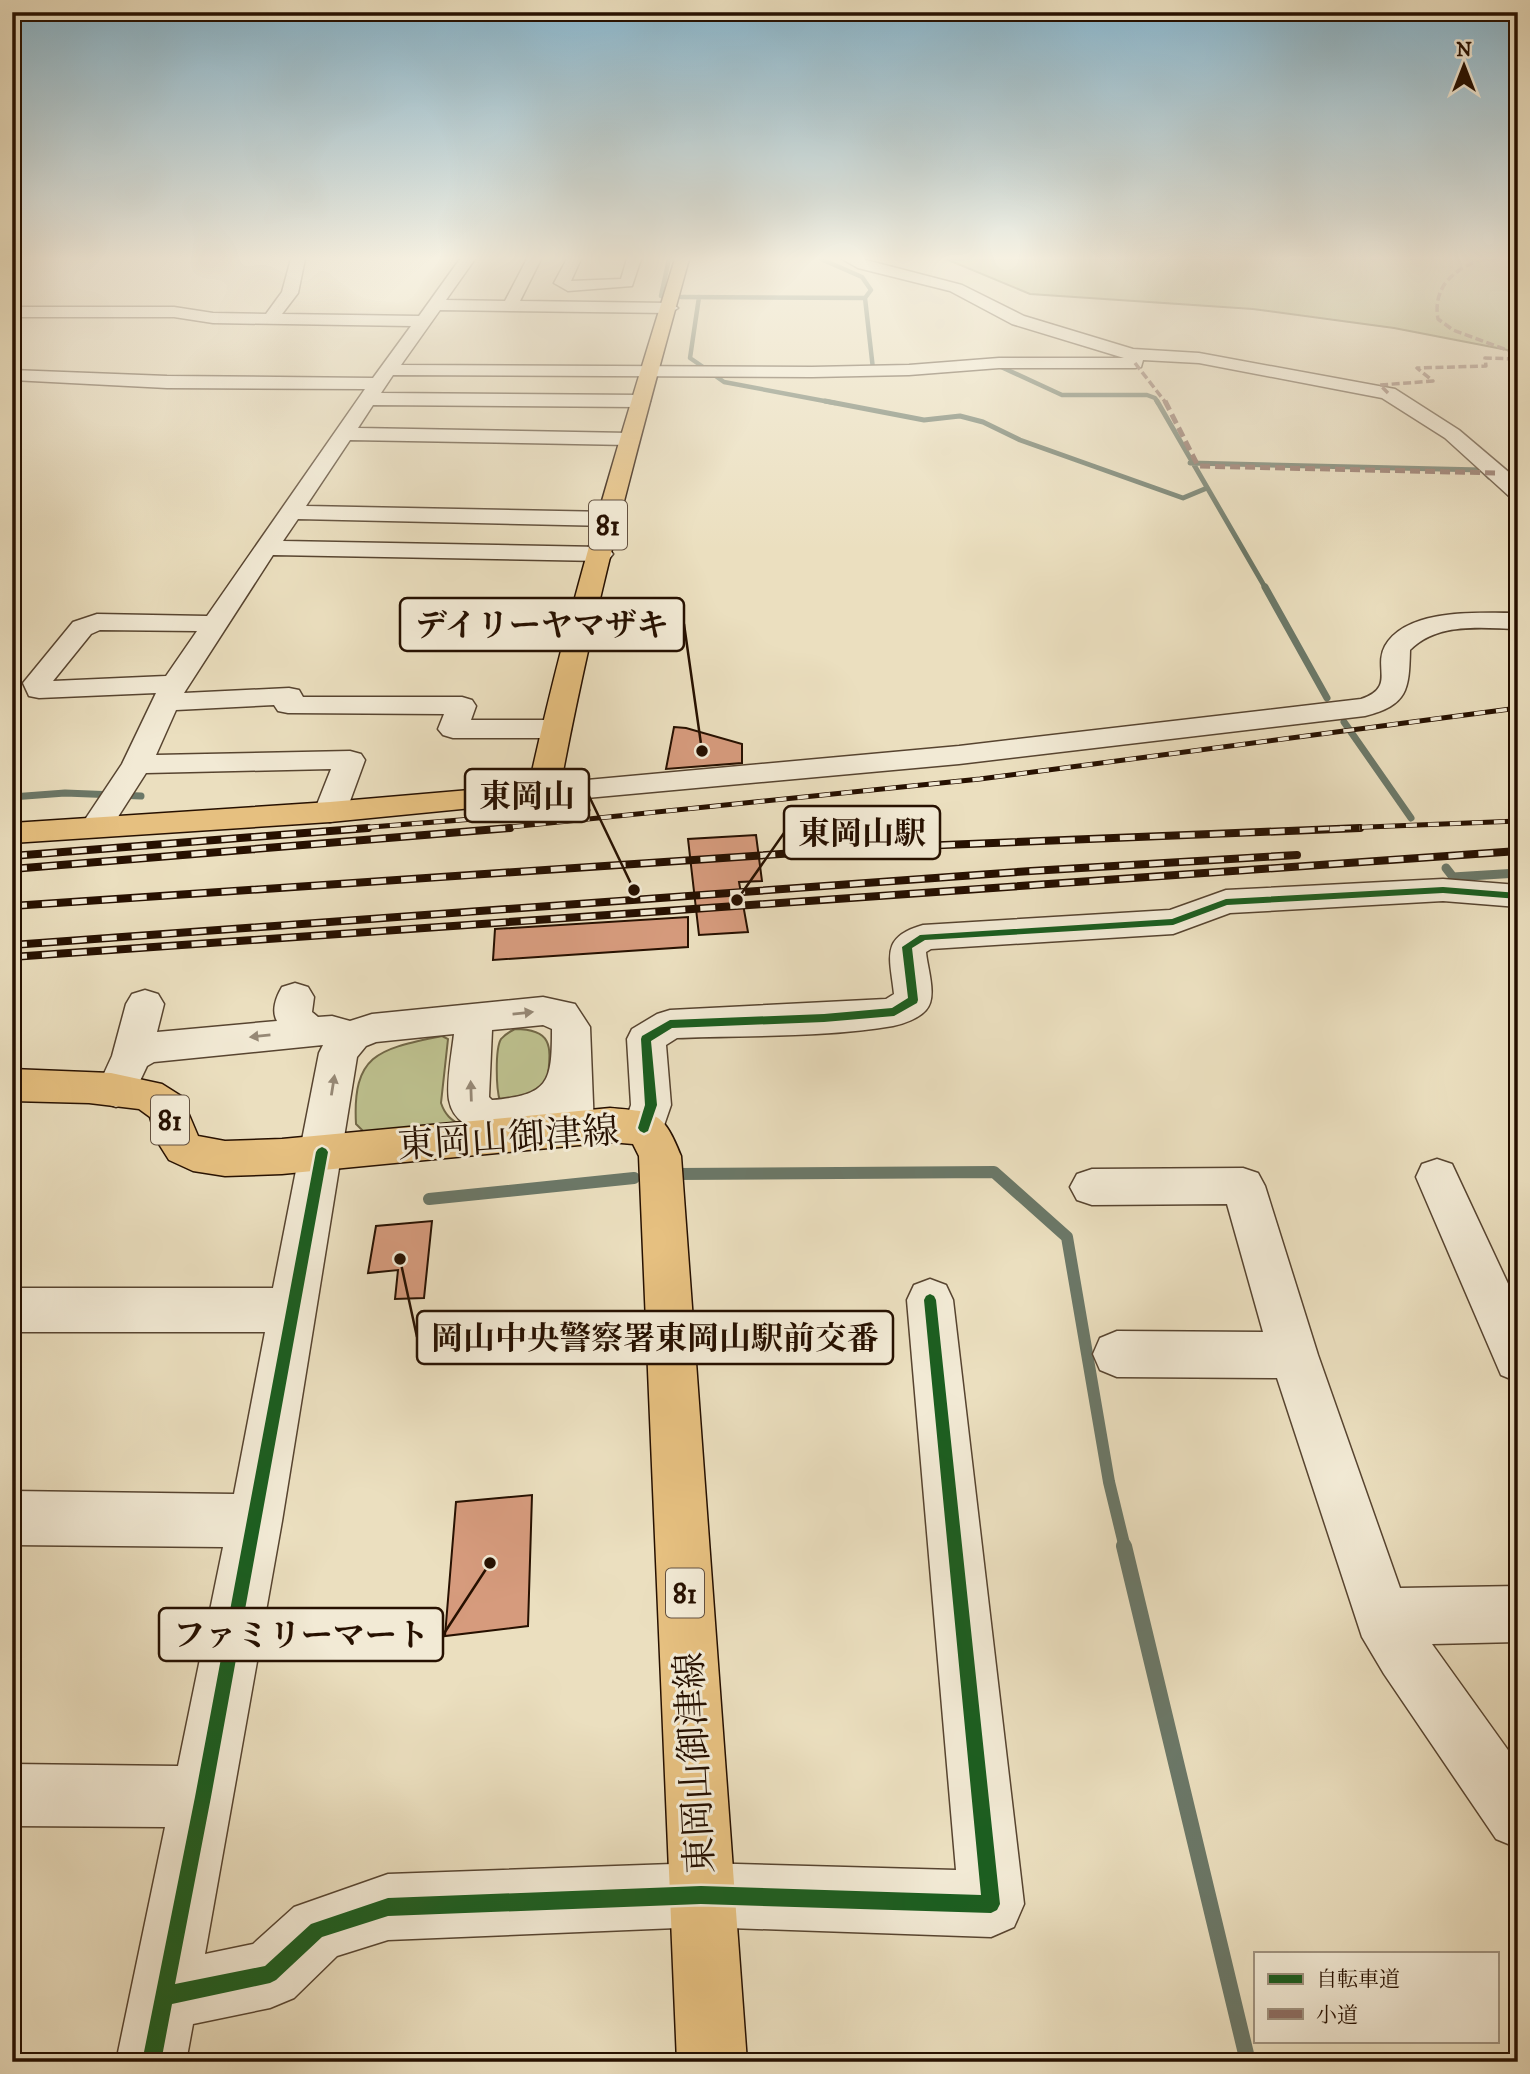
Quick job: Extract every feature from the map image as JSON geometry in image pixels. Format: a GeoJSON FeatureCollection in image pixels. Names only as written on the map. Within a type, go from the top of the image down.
{"type":"FeatureCollection","features":[{"type":"Feature","properties":{"kind":"main road","name":"81"},"geometry":{"type":"LineString","coordinates":[[543,793],[556,729],[629,439],[654,356]]}},
{"type":"Feature","properties":{"kind":"main road"},"geometry":{"type":"LineString","coordinates":[[12,833],[330,812],[543,793]]}},
{"type":"Feature","properties":{"kind":"main road","name":"東岡山御津線"},"geometry":{"type":"LineString","coordinates":[[12,1085],[96,1087],[124,1073],[144,1095],[160,1101],[168,1113],[178,1142],[197,1155],[266,1157],[610,1125],[644,1128],[654,1140],[660,1156],[712,2062]]}},
{"type":"Feature","properties":{"kind":"street"},"geometry":{"type":"LineString","coordinates":[[96,827],[137,764],[170,693],[214,624],[400,356]]}},
{"type":"Feature","properties":{"kind":"street"},"geometry":{"type":"LineString","coordinates":[[379,384],[649,370],[876,371],[999,363],[1135,363],[1133,356]]}},
{"type":"Feature","properties":{"kind":"street"},"geometry":{"type":"LineString","coordinates":[[1162,356],[1199,358],[1388,393],[1452,434],[1518,492]]}},
{"type":"Feature","properties":{"kind":"street"},"geometry":{"type":"LineString","coordinates":[[12,375],[156,382],[379,384],[640,401]]}},
{"type":"Feature","properties":{"kind":"street"},"geometry":{"type":"LineString","coordinates":[[345,434],[629,439]]}},
{"type":"Feature","properties":{"kind":"street"},"geometry":{"type":"LineString","coordinates":[[1494,469],[1518,470]]}},
{"type":"Feature","properties":{"kind":"street"},"geometry":{"type":"LineString","coordinates":[[292,512],[610,519]]}},
{"type":"Feature","properties":{"kind":"street"},"geometry":{"type":"LineString","coordinates":[[267,548],[601,554]]}},
{"type":"Feature","properties":{"kind":"street"},"geometry":{"type":"LineString","coordinates":[[543,793],[959,755],[1365,707],[1385,702],[1392,694],[1398,677],[1396,648],[1409,635],[1447,623],[1518,621]]}},
{"type":"Feature","properties":{"kind":"street"},"geometry":{"type":"LineString","coordinates":[[214,624],[97,622],[82,628],[37,683],[39,690],[289,696],[288,705],[462,706],[453,729],[556,729]]}},
{"type":"Feature","properties":{"kind":"street"},"geometry":{"type":"LineString","coordinates":[[137,764],[350,760],[330,812]]}},
{"type":"Feature","properties":{"kind":"street"},"geometry":{"type":"LineString","coordinates":[[644,1128],[651,1105],[646,1039],[670,1024],[824,1018],[894,1012],[913,1000],[907,947],[923,937],[1173,922],[1226,902],[1443,890],[1518,896]]}},
{"type":"Feature","properties":{"kind":"street"},"geometry":{"type":"LineString","coordinates":[[124,1073],[145,1004]]}},
{"type":"Feature","properties":{"kind":"street"},"geometry":{"type":"LineString","coordinates":[[151,2062],[255,1521],[338,1053],[352,1036],[372,1028],[543,1011],[562,1014],[571,1027],[573,1128]]}},
{"type":"Feature","properties":{"kind":"street"},"geometry":{"type":"LineString","coordinates":[[124,1073],[147,1048],[302,1014],[332,1030],[352,1036]]}},
{"type":"Feature","properties":{"kind":"street"},"geometry":{"type":"LineString","coordinates":[[474,1018],[469,1100],[478,1112],[491,1116],[530,1113],[554,1100],[572,1067]]}},
{"type":"Feature","properties":{"kind":"street"},"geometry":{"type":"LineString","coordinates":[[1437,1177],[1518,1359]]}},
{"type":"Feature","properties":{"kind":"street"},"geometry":{"type":"LineString","coordinates":[[1092,1187],[1243,1186],[1294,1355],[1393,1635],[1518,1817]]}},
{"type":"Feature","properties":{"kind":"street"},"geometry":{"type":"LineString","coordinates":[[164,1996],[270,1974],[317,1930],[388,1907],[701,1895],[990,1904],[930,1300]]}},
{"type":"Feature","properties":{"kind":"street"},"geometry":{"type":"LineString","coordinates":[[12,1310],[293,1310]]}},
{"type":"Feature","properties":{"kind":"street"},"geometry":{"type":"LineString","coordinates":[[1117,1353],[1294,1355]]}},
{"type":"Feature","properties":{"kind":"street"},"geometry":{"type":"LineString","coordinates":[[12,1518],[255,1521]]}},
{"type":"Feature","properties":{"kind":"street"},"geometry":{"type":"LineString","coordinates":[[1393,1635],[1518,1614]]}},
{"type":"Feature","properties":{"kind":"street"},"geometry":{"type":"LineString","coordinates":[[12,1796],[203,1797]]}},
{"type":"Feature","properties":{"kind":"green space"},"geometry":{"type":"Polygon","coordinates":[[[515,1029],[530,1030],[546,1039],[549,1047],[547,1091],[500,1101],[497,1069],[499,1044],[504,1036],[515,1029]]]}},
{"type":"Feature","properties":{"kind":"green space"},"geometry":{"type":"Polygon","coordinates":[[[442,1036],[448,1039],[441,1103],[452,1119],[462,1126],[531,1122],[556,1109],[557,1114],[552,1121],[540,1126],[376,1138],[366,1134],[356,1124],[356,1100],[365,1068],[387,1051],[442,1036]]]}},
{"type":"Feature","properties":{"kind":"building"},"geometry":{"type":"Polygon","coordinates":[[[674,727],[742,744],[742,763],[666,769],[674,727]]]}},
{"type":"Feature","properties":{"kind":"building"},"geometry":{"type":"Polygon","coordinates":[[[756,835],[762,881],[739,882],[748,932],[699,935],[688,839],[756,835]]]}},
{"type":"Feature","properties":{"kind":"building"},"geometry":{"type":"Polygon","coordinates":[[[688,917],[688,947],[493,960],[495,929],[688,917]]]}},
{"type":"Feature","properties":{"kind":"building"},"geometry":{"type":"Polygon","coordinates":[[[432,1221],[424,1298],[395,1299],[398,1270],[368,1273],[376,1226],[432,1221]]]}},
{"type":"Feature","properties":{"kind":"building"},"geometry":{"type":"Polygon","coordinates":[[[532,1495],[528,1626],[445,1636],[456,1502],[532,1495]]]}},
{"type":"Feature","properties":{"kind":"waterway"},"geometry":{"type":"LineString","coordinates":[[690,356],[706,369]]}},
{"type":"Feature","properties":{"kind":"waterway"},"geometry":{"type":"LineString","coordinates":[[872,356],[873,369],[879,373]]}},
{"type":"Feature","properties":{"kind":"waterway"},"geometry":{"type":"LineString","coordinates":[[999,366],[1062,395],[1147,395],[1155,398],[1158,403]]}},
{"type":"Feature","properties":{"kind":"waterway"},"geometry":{"type":"LineString","coordinates":[[710,372],[724,382],[835,403]]}},
{"type":"Feature","properties":{"kind":"waterway"},"geometry":{"type":"LineString","coordinates":[[825,401],[924,420],[960,416],[983,422],[1020,440],[1183,498],[1207,488]]}},
{"type":"Feature","properties":{"kind":"waterway"},"geometry":{"type":"LineString","coordinates":[[1157,401],[1193,463]]}},
{"type":"Feature","properties":{"kind":"waterway"},"geometry":{"type":"LineString","coordinates":[[1193,463],[1482,470],[1489,477]]}},
{"type":"Feature","properties":{"kind":"waterway"},"geometry":{"type":"LineString","coordinates":[[1193,463],[1266,589]]}},
{"type":"Feature","properties":{"kind":"waterway"},"geometry":{"type":"LineString","coordinates":[[1503,489],[1518,503]]}},
{"type":"Feature","properties":{"kind":"waterway"},"geometry":{"type":"LineString","coordinates":[[1265,587],[1327,698]]}},
{"type":"Feature","properties":{"kind":"waterway"},"geometry":{"type":"LineString","coordinates":[[1344,722],[1411,818]]}},
{"type":"Feature","properties":{"kind":"waterway"},"geometry":{"type":"LineString","coordinates":[[12,797],[65,793],[141,796]]}},
{"type":"Feature","properties":{"kind":"waterway"},"geometry":{"type":"LineString","coordinates":[[1446,868],[1453,877],[1518,873]]}},
{"type":"Feature","properties":{"kind":"waterway"},"geometry":{"type":"LineString","coordinates":[[675,1174],[994,1172],[1067,1237],[1109,1482],[1125,1548]]}},
{"type":"Feature","properties":{"kind":"waterway"},"geometry":{"type":"LineString","coordinates":[[429,1199],[634,1178]]}},
{"type":"Feature","properties":{"kind":"waterway"},"geometry":{"type":"LineString","coordinates":[[1124,1546],[1248,2062]]}},
{"type":"Feature","properties":{"kind":"railway"},"geometry":{"type":"LineString","coordinates":[[491,829],[980,779],[1518,708]]}},
{"type":"Feature","properties":{"kind":"railway"},"geometry":{"type":"LineString","coordinates":[[346,829],[588,810]]}},
{"type":"Feature","properties":{"kind":"railway"},"geometry":{"type":"LineString","coordinates":[[1318,829],[1518,821]]}},
{"type":"Feature","properties":{"kind":"railway"},"geometry":{"type":"LineString","coordinates":[[12,856],[368,828]]}},
{"type":"Feature","properties":{"kind":"railway"},"geometry":{"type":"LineString","coordinates":[[12,869],[510,828]]}},
{"type":"Feature","properties":{"kind":"railway"},"geometry":{"type":"LineString","coordinates":[[12,906],[870,848],[1360,828]]}},
{"type":"Feature","properties":{"kind":"railway"},"geometry":{"type":"LineString","coordinates":[[12,957],[1518,851]]}},
{"type":"Feature","properties":{"kind":"railway"},"geometry":{"type":"LineString","coordinates":[[12,945],[1031,871],[1297,855]]}},
{"type":"Feature","properties":{"kind":"marked path"},"geometry":{"type":"LineString","coordinates":[[1388,393],[1380,385],[1433,381],[1417,368],[1486,366],[1485,358],[1518,359]]}},
{"type":"Feature","properties":{"kind":"marked path"},"geometry":{"type":"LineString","coordinates":[[1135,363],[1162,395],[1198,466],[1497,473]]}},
{"type":"Feature","properties":{"kind":"cycle path"},"geometry":{"type":"LineString","coordinates":[[644,1128],[651,1105],[646,1039],[670,1024],[824,1018],[894,1012],[913,1000],[907,947],[923,937],[1173,922],[1226,902],[1443,890],[1518,896]]}},
{"type":"Feature","properties":{"kind":"cycle path"},"geometry":{"type":"LineString","coordinates":[[151,2062],[203,1797],[322,1152]]}},
{"type":"Feature","properties":{"kind":"cycle path"},"geometry":{"type":"LineString","coordinates":[[164,1996],[270,1974],[317,1930],[388,1907],[701,1895],[991,1904],[930,1300]]}},
{"type":"Feature","properties":{"kind":"place","name":"デイリーヤマザキ"},"geometry":{"type":"Point","coordinates":[702,751]}},
{"type":"Feature","properties":{"kind":"place","name":"東岡山"},"geometry":{"type":"Point","coordinates":[634,890]}},
{"type":"Feature","properties":{"kind":"place","name":"東岡山駅"},"geometry":{"type":"Point","coordinates":[737,900]}},
{"type":"Feature","properties":{"kind":"place","name":"岡山中央警察署東岡山駅前交番"},"geometry":{"type":"Point","coordinates":[400,1259]}},
{"type":"Feature","properties":{"kind":"place","name":"ファミリーマート"},"geometry":{"type":"Point","coordinates":[490,1563]}}]}
